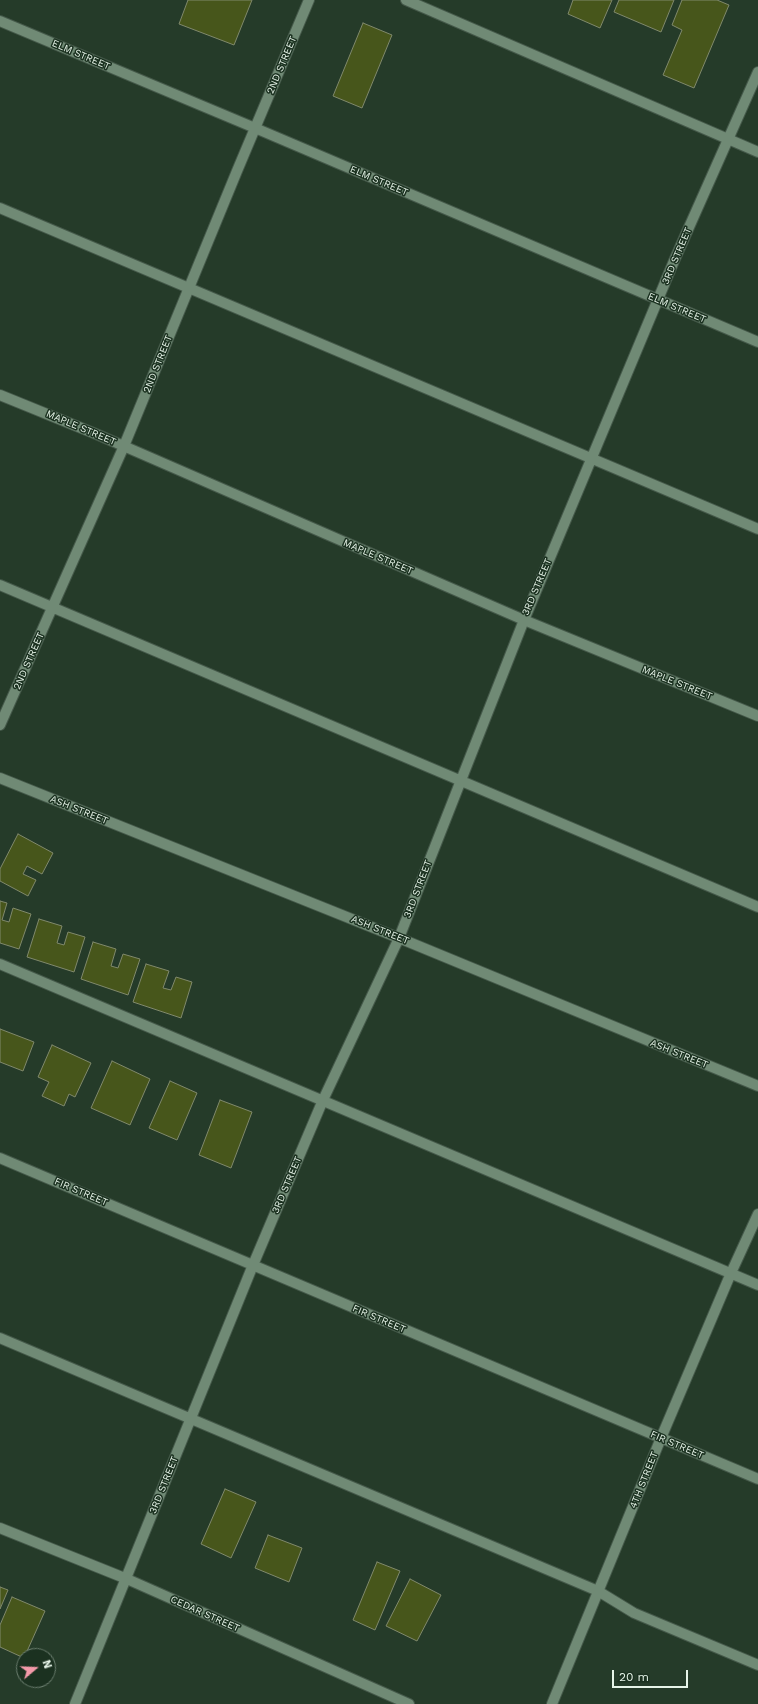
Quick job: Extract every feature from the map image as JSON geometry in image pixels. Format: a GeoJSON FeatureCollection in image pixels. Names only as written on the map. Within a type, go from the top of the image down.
{"type":"FeatureCollection","features":[{"type":"Feature","properties":{"kind":"street","name":"2ND STREET"},"geometry":{"type":"LineString","coordinates":[[0,725],[124,446],[309,0]]}},
{"type":"Feature","properties":{"kind":"street"},"geometry":{"type":"LineString","coordinates":[[406,0],[758,152]]}},
{"type":"Feature","properties":{"kind":"street","name":"ELM STREET"},"geometry":{"type":"LineString","coordinates":[[0,21],[758,342]]}},
{"type":"Feature","properties":{"kind":"street","name":"3RD STREET"},"geometry":{"type":"LineString","coordinates":[[75,1704],[127,1579],[252,1265],[323,1100],[399,938],[524,620],[658,300],[758,72]]}},
{"type":"Feature","properties":{"kind":"street"},"geometry":{"type":"LineString","coordinates":[[0,208],[758,529]]}},
{"type":"Feature","properties":{"kind":"street","name":"MAPLE STREET"},"geometry":{"type":"LineString","coordinates":[[0,395],[124,446],[524,620],[758,716]]}},
{"type":"Feature","properties":{"kind":"street"},"geometry":{"type":"LineString","coordinates":[[0,584],[758,907]]}},
{"type":"Feature","properties":{"kind":"street","name":"ASH STREET"},"geometry":{"type":"LineString","coordinates":[[0,778],[399,938],[758,1086]]}},
{"type":"Feature","properties":{"kind":"street"},"geometry":{"type":"LineString","coordinates":[[0,964],[758,1285]]}},
{"type":"Feature","properties":{"kind":"street","name":"FIR STREET"},"geometry":{"type":"LineString","coordinates":[[0,1158],[758,1479]]}},
{"type":"Feature","properties":{"kind":"street","name":"4TH STREET"},"geometry":{"type":"LineString","coordinates":[[552,1704],[661,1438],[731,1273],[758,1214]]}},
{"type":"Feature","properties":{"kind":"street"},"geometry":{"type":"LineString","coordinates":[[0,1338],[598,1591],[634,1612],[758,1665]]}},
{"type":"Feature","properties":{"kind":"street","name":"CEDAR STREET"},"geometry":{"type":"LineString","coordinates":[[0,1528],[127,1579],[409,1704]]}},
{"type":"Feature","properties":{"kind":"building"},"geometry":{"type":"Polygon","coordinates":[[[188,0],[252,0],[234,45],[179,24],[188,0]]]}},
{"type":"Feature","properties":{"kind":"building"},"geometry":{"type":"Polygon","coordinates":[[[573,0],[612,0],[600,28],[568,14],[573,0]]]}},
{"type":"Feature","properties":{"kind":"building"},"geometry":{"type":"Polygon","coordinates":[[[619,0],[674,0],[661,32],[614,12],[619,0]]]}},
{"type":"Feature","properties":{"kind":"building"},"geometry":{"type":"Polygon","coordinates":[[[682,0],[717,0],[729,5],[694,88],[663,75],[682,30],[672,25],[682,0]]]}},
{"type":"Feature","properties":{"kind":"building"},"geometry":{"type":"Polygon","coordinates":[[[363,23],[392,35],[362,108],[333,96],[363,23]]]}},
{"type":"Feature","properties":{"kind":"building"},"geometry":{"type":"Polygon","coordinates":[[[18,834],[53,853],[42,874],[27,866],[23,874],[36,880],[28,896],[0,881],[0,869],[18,834]]]}},
{"type":"Feature","properties":{"kind":"building"},"geometry":{"type":"Polygon","coordinates":[[[0,901],[7,903],[2,920],[9,922],[13,908],[31,914],[19,949],[0,943],[0,901]]]}},
{"type":"Feature","properties":{"kind":"building"},"geometry":{"type":"Polygon","coordinates":[[[39,919],[62,926],[57,943],[64,945],[68,932],[85,937],[74,972],[27,957],[39,919]]]}},
{"type":"Feature","properties":{"kind":"building"},"geometry":{"type":"Polygon","coordinates":[[[93,942],[116,949],[111,966],[118,968],[123,954],[140,959],[128,995],[81,979],[93,942]]]}},
{"type":"Feature","properties":{"kind":"building"},"geometry":{"type":"Polygon","coordinates":[[[146,964],[169,971],[163,988],[171,990],[176,977],[192,982],[181,1018],[133,1002],[146,964]]]}},
{"type":"Feature","properties":{"kind":"building"},"geometry":{"type":"Polygon","coordinates":[[[0,1029],[34,1042],[23,1071],[0,1062],[0,1029]]]}},
{"type":"Feature","properties":{"kind":"building"},"geometry":{"type":"Polygon","coordinates":[[[52,1045],[91,1063],[75,1097],[69,1094],[64,1106],[42,1096],[49,1082],[38,1077],[52,1045]]]}},
{"type":"Feature","properties":{"kind":"building"},"geometry":{"type":"Polygon","coordinates":[[[112,1061],[150,1079],[130,1125],[91,1108],[112,1061]]]}},
{"type":"Feature","properties":{"kind":"building"},"geometry":{"type":"Polygon","coordinates":[[[170,1081],[197,1093],[177,1140],[149,1128],[170,1081]]]}},
{"type":"Feature","properties":{"kind":"building"},"geometry":{"type":"Polygon","coordinates":[[[220,1100],[252,1112],[231,1168],[199,1155],[220,1100]]]}},
{"type":"Feature","properties":{"kind":"building"},"geometry":{"type":"Polygon","coordinates":[[[225,1489],[256,1502],[231,1558],[201,1544],[225,1489]]]}},
{"type":"Feature","properties":{"kind":"building"},"geometry":{"type":"Polygon","coordinates":[[[268,1535],[302,1548],[289,1582],[255,1568],[268,1535]]]}},
{"type":"Feature","properties":{"kind":"building"},"geometry":{"type":"Polygon","coordinates":[[[377,1562],[400,1571],[375,1630],[353,1620],[377,1562]]]}},
{"type":"Feature","properties":{"kind":"building"},"geometry":{"type":"Polygon","coordinates":[[[410,1579],[441,1595],[417,1641],[386,1626],[410,1579]]]}},
{"type":"Feature","properties":{"kind":"building"},"geometry":{"type":"Polygon","coordinates":[[[0,1587],[8,1590],[0,1609],[0,1587]]]}},
{"type":"Feature","properties":{"kind":"building"},"geometry":{"type":"Polygon","coordinates":[[[12,1597],[45,1611],[28,1648],[16,1648],[16,1654],[0,1647],[0,1625],[12,1597]]]}}]}
